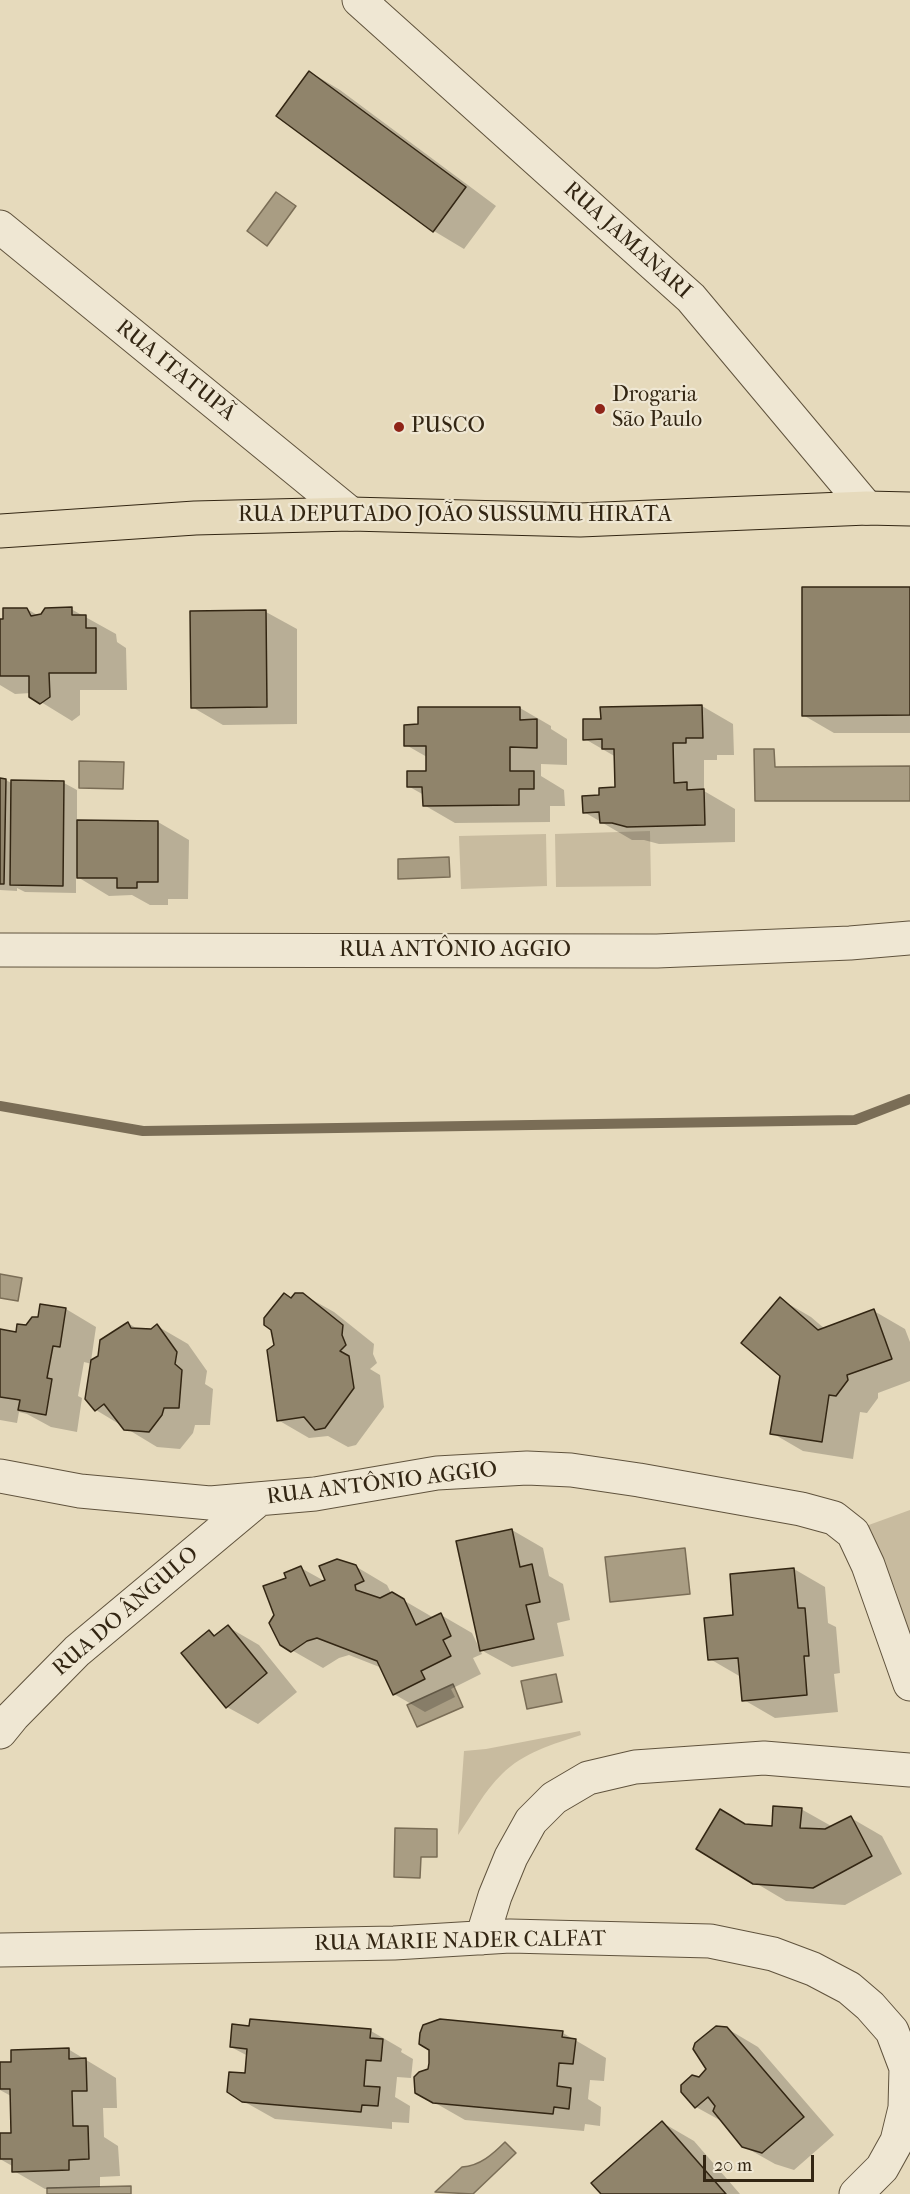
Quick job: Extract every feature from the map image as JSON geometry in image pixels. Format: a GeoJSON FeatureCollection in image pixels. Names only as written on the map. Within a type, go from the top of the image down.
{"type":"FeatureCollection","features":[{"type":"Feature","properties":{"kind":"main road","name":"RUA DEPUTADO JOÃO SUSSUMU HIRATA"},"geometry":{"type":"LineString","coordinates":[[0,531],[195,518],[351,514],[580,520],[867,508],[910,509]]}},
{"type":"Feature","properties":{"kind":"street","name":"RUA JAMANARI"},"geometry":{"type":"LineString","coordinates":[[359,0],[691,298],[867,508]]}},
{"type":"Feature","properties":{"kind":"street","name":"RUA ITATUPÃ"},"geometry":{"type":"LineString","coordinates":[[0,227],[351,514]]}},
{"type":"Feature","properties":{"kind":"street","name":"RUA ANTÔNIO AGGIO"},"geometry":{"type":"LineString","coordinates":[[0,950],[657,951],[850,943],[910,938]]}},
{"type":"Feature","properties":{"kind":"street","name":"RUA ANTÔNIO AGGIO"},"geometry":{"type":"LineString","coordinates":[[0,1476],[80,1491],[210,1503],[315,1494],[437,1473],[527,1468],[571,1470],[639,1480],[801,1509],[834,1518],[853,1533],[868,1565],[910,1684]]}},
{"type":"Feature","properties":{"kind":"street","name":"RUA DO ÂNGULO"},"geometry":{"type":"LineString","coordinates":[[0,1732],[77,1651],[260,1499]]}},
{"type":"Feature","properties":{"kind":"street"},"geometry":{"type":"LineString","coordinates":[[482,1938],[495,1896],[511,1857],[531,1821],[554,1798],[588,1778],[636,1767],[764,1758],[910,1770]]}},
{"type":"Feature","properties":{"kind":"street","name":"RUA MARIE NADER CALFAT"},"geometry":{"type":"LineString","coordinates":[[0,1950],[394,1943],[510,1936],[710,1941],[773,1954],[813,1969],[849,1988],[870,2006],[892,2031],[906,2068],[905,2108],[897,2141],[882,2168],[856,2194]]}},
{"type":"Feature","properties":{"kind":"shaded area"},"geometry":{"type":"Polygon","coordinates":[[[276,192],[296,206],[267,246],[247,231],[276,192]]]}},
{"type":"Feature","properties":{"kind":"shaded area"},"geometry":{"type":"Polygon","coordinates":[[[754,749],[774,749],[775,767],[910,766],[910,801],[755,801],[754,749]]]}},
{"type":"Feature","properties":{"kind":"shaded area"},"geometry":{"type":"Polygon","coordinates":[[[79,761],[124,762],[123,789],[79,788],[79,761]]]}},
{"type":"Feature","properties":{"kind":"shaded area"},"geometry":{"type":"Polygon","coordinates":[[[650,831],[651,886],[556,887],[555,834],[650,831]]]}},
{"type":"Feature","properties":{"kind":"shaded area"},"geometry":{"type":"Polygon","coordinates":[[[546,834],[547,886],[461,889],[459,836],[546,834]]]}},
{"type":"Feature","properties":{"kind":"shaded area"},"geometry":{"type":"Polygon","coordinates":[[[449,857],[450,877],[398,879],[398,859],[449,857]]]}},
{"type":"Feature","properties":{"kind":"shaded area"},"geometry":{"type":"Polygon","coordinates":[[[0,1274],[22,1278],[18,1301],[0,1298],[0,1274]]]}},
{"type":"Feature","properties":{"kind":"shaded area"},"geometry":{"type":"Polygon","coordinates":[[[910,1510],[910,1636],[895,1589],[866,1526],[910,1510]]]}},
{"type":"Feature","properties":{"kind":"shaded area"},"geometry":{"type":"Polygon","coordinates":[[[685,1548],[690,1594],[610,1602],[605,1557],[685,1548]]]}},
{"type":"Feature","properties":{"kind":"shaded area"},"geometry":{"type":"Polygon","coordinates":[[[556,1674],[562,1702],[527,1709],[521,1681],[556,1674]]]}},
{"type":"Feature","properties":{"kind":"shaded area"},"geometry":{"type":"Polygon","coordinates":[[[453,1684],[463,1707],[417,1727],[407,1705],[453,1684]]]}},
{"type":"Feature","properties":{"kind":"shaded area"},"geometry":{"type":"Polygon","coordinates":[[[580,1731],[581,1735],[539,1750],[510,1767],[490,1788],[458,1835],[464,1751],[580,1731]]]}},
{"type":"Feature","properties":{"kind":"shaded area"},"geometry":{"type":"Polygon","coordinates":[[[395,1828],[437,1829],[437,1857],[421,1857],[420,1878],[394,1877],[395,1828]]]}},
{"type":"Feature","properties":{"kind":"shaded area"},"geometry":{"type":"Polygon","coordinates":[[[505,2142],[516,2153],[473,2194],[435,2192],[462,2167],[480,2162],[505,2142]]]}},
{"type":"Feature","properties":{"kind":"shaded area"},"geometry":{"type":"Polygon","coordinates":[[[131,2186],[131,2194],[47,2194],[47,2188],[131,2186]]]}},
{"type":"Feature","properties":{"kind":"building"},"geometry":{"type":"Polygon","coordinates":[[[309,71],[466,187],[433,232],[276,116],[309,71]]]}},
{"type":"Feature","properties":{"kind":"building"},"geometry":{"type":"Polygon","coordinates":[[[802,587],[910,587],[910,715],[802,716],[802,587]]]}},
{"type":"Feature","properties":{"kind":"building"},"geometry":{"type":"Polygon","coordinates":[[[72,607],[72,615],[86,615],[86,628],[96,628],[96,673],[49,673],[50,697],[40,704],[29,697],[29,676],[0,676],[0,619],[3,619],[3,608],[27,608],[31,616],[41,614],[45,608],[72,607]]]}},
{"type":"Feature","properties":{"kind":"building"},"geometry":{"type":"Polygon","coordinates":[[[266,610],[267,707],[191,708],[190,611],[266,610]]]}},
{"type":"Feature","properties":{"kind":"building"},"geometry":{"type":"Polygon","coordinates":[[[702,705],[703,738],[686,738],[686,743],[673,743],[674,783],[687,782],[687,790],[704,789],[705,825],[627,827],[600,823],[599,812],[583,813],[582,796],[599,795],[599,788],[615,787],[614,749],[602,749],[602,739],[583,740],[583,719],[601,719],[600,707],[702,705]]]}},
{"type":"Feature","properties":{"kind":"building"},"geometry":{"type":"Polygon","coordinates":[[[418,707],[520,707],[520,720],[537,719],[537,748],[510,747],[510,771],[534,771],[534,789],[519,789],[519,805],[423,806],[422,787],[407,787],[407,771],[426,771],[426,746],[404,746],[404,725],[418,724],[418,707]]]}},
{"type":"Feature","properties":{"kind":"building"},"geometry":{"type":"Polygon","coordinates":[[[0,778],[6,779],[4,884],[0,884],[0,778]]]}},
{"type":"Feature","properties":{"kind":"building"},"geometry":{"type":"Polygon","coordinates":[[[11,780],[64,781],[63,886],[10,885],[11,780]]]}},
{"type":"Feature","properties":{"kind":"building"},"geometry":{"type":"Polygon","coordinates":[[[77,820],[158,821],[158,882],[137,882],[137,888],[117,888],[117,878],[77,878],[77,820]]]}},
{"type":"Feature","properties":{"kind":"building"},"geometry":{"type":"Polygon","coordinates":[[[284,1293],[291,1298],[295,1293],[303,1293],[343,1325],[342,1335],[346,1345],[340,1351],[349,1356],[354,1388],[325,1428],[315,1430],[304,1417],[277,1421],[267,1350],[274,1345],[271,1330],[264,1325],[264,1318],[284,1293]]]}},
{"type":"Feature","properties":{"kind":"building"},"geometry":{"type":"Polygon","coordinates":[[[780,1297],[818,1330],[874,1309],[892,1359],[847,1375],[848,1380],[836,1396],[829,1395],[822,1442],[770,1434],[780,1376],[741,1343],[780,1297]]]}},
{"type":"Feature","properties":{"kind":"building"},"geometry":{"type":"Polygon","coordinates":[[[40,1304],[66,1308],[60,1347],[53,1346],[47,1378],[52,1379],[46,1415],[18,1410],[20,1400],[0,1397],[0,1329],[16,1332],[17,1324],[26,1325],[32,1317],[38,1317],[40,1304]]]}},
{"type":"Feature","properties":{"kind":"building"},"geometry":{"type":"Polygon","coordinates":[[[128,1322],[131,1328],[151,1329],[157,1324],[177,1352],[175,1364],[182,1370],[179,1408],[164,1408],[162,1415],[149,1432],[124,1430],[104,1404],[95,1411],[85,1399],[91,1360],[98,1356],[100,1340],[128,1322]]]}},
{"type":"Feature","properties":{"kind":"building"},"geometry":{"type":"Polygon","coordinates":[[[512,1529],[520,1567],[532,1564],[540,1602],[526,1605],[534,1639],[480,1651],[456,1541],[512,1529]]]}},
{"type":"Feature","properties":{"kind":"building"},"geometry":{"type":"Polygon","coordinates":[[[337,1559],[356,1565],[364,1581],[355,1585],[356,1590],[380,1598],[392,1592],[404,1599],[416,1625],[441,1613],[451,1636],[443,1640],[451,1656],[421,1671],[425,1679],[393,1695],[377,1661],[317,1638],[307,1641],[291,1652],[280,1645],[269,1623],[274,1615],[263,1586],[286,1578],[284,1573],[301,1566],[310,1586],[325,1580],[319,1566],[337,1559]]]}},
{"type":"Feature","properties":{"kind":"building"},"geometry":{"type":"Polygon","coordinates":[[[794,1568],[798,1608],[805,1608],[809,1656],[804,1656],[807,1695],[742,1701],[738,1658],[708,1660],[704,1618],[733,1615],[730,1574],[794,1568]]]}},
{"type":"Feature","properties":{"kind":"building"},"geometry":{"type":"Polygon","coordinates":[[[228,1625],[267,1673],[226,1708],[181,1653],[209,1630],[214,1636],[228,1625]]]}},
{"type":"Feature","properties":{"kind":"building"},"geometry":{"type":"Polygon","coordinates":[[[773,1806],[802,1808],[800,1828],[825,1829],[851,1816],[872,1856],[813,1888],[753,1884],[696,1849],[720,1809],[745,1824],[772,1826],[773,1806]]]}},
{"type":"Feature","properties":{"kind":"building"},"geometry":{"type":"Polygon","coordinates":[[[250,2019],[371,2029],[370,2038],[383,2039],[381,2061],[366,2060],[364,2086],[380,2087],[378,2106],[362,2105],[361,2112],[242,2102],[227,2092],[229,2072],[245,2073],[247,2049],[230,2047],[232,2024],[249,2026],[250,2019]]]}},
{"type":"Feature","properties":{"kind":"building"},"geometry":{"type":"Polygon","coordinates":[[[440,2019],[563,2031],[562,2037],[576,2039],[573,2064],[559,2063],[557,2086],[571,2088],[569,2109],[554,2107],[553,2114],[433,2103],[415,2093],[414,2077],[419,2072],[428,2069],[429,2063],[429,2050],[419,2044],[420,2033],[423,2025],[440,2019]]]}},
{"type":"Feature","properties":{"kind":"building"},"geometry":{"type":"Polygon","coordinates":[[[716,2026],[727,2027],[804,2117],[762,2153],[742,2147],[713,2111],[715,2106],[708,2097],[695,2108],[681,2092],[681,2085],[692,2075],[699,2077],[706,2069],[693,2049],[695,2043],[716,2026]]]}},
{"type":"Feature","properties":{"kind":"building"},"geometry":{"type":"Polygon","coordinates":[[[69,2048],[69,2059],[86,2058],[87,2091],[72,2091],[73,2126],[88,2126],[89,2159],[69,2160],[69,2170],[12,2172],[12,2159],[0,2159],[0,2133],[11,2133],[10,2089],[0,2089],[0,2062],[11,2062],[11,2050],[69,2048]]]}},
{"type":"Feature","properties":{"kind":"building"},"geometry":{"type":"Polygon","coordinates":[[[662,2121],[726,2194],[601,2194],[591,2183],[662,2121]]]}},
{"type":"Feature","properties":{"kind":"waterway"},"geometry":{"type":"LineString","coordinates":[[0,1106],[143,1131],[855,1120],[910,1099]]}},
{"type":"Feature","properties":{"kind":"place","name":"Drogaria São Paulo"},"geometry":{"type":"Point","coordinates":[600,409]}},
{"type":"Feature","properties":{"kind":"place","name":"PUSCO"},"geometry":{"type":"Point","coordinates":[399,427]}}]}
